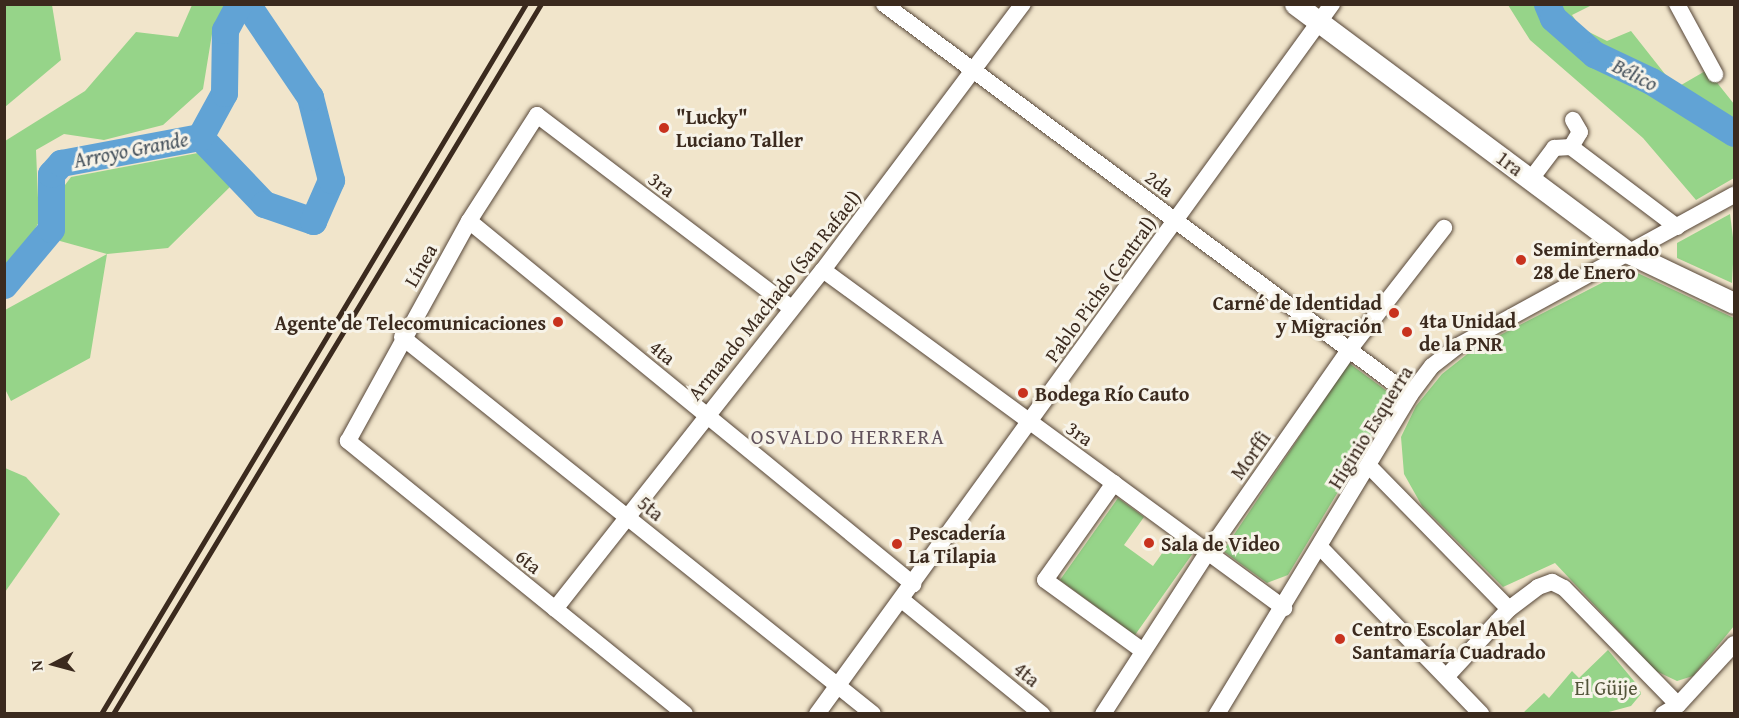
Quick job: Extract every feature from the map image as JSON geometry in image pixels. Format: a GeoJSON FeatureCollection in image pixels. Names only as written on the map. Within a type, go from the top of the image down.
{"type":"FeatureCollection","features":[{"type":"Feature","properties":{"kind":"main road","name":"1ra"},"geometry":{"type":"LineString","coordinates":[[1295,4],[1629,253],[1734,303]]}},
{"type":"Feature","properties":{"kind":"street","name":"2da"},"geometry":{"type":"LineString","coordinates":[[884,4],[1410,395]]}},
{"type":"Feature","properties":{"kind":"street","name":"Armando Machado (San Rafael)"},"geometry":{"type":"LineString","coordinates":[[555,609],[705,414],[823,270],[975,72],[1023,4]]}},
{"type":"Feature","properties":{"kind":"street","name":"Pablo Pichs (Central)"},"geometry":{"type":"LineString","coordinates":[[817,714],[902,600],[1332,4]]}},
{"type":"Feature","properties":{"kind":"street"},"geometry":{"type":"LineString","coordinates":[[1677,4],[1715,74]]}},
{"type":"Feature","properties":{"kind":"street","name":"3ra"},"geometry":{"type":"LineString","coordinates":[[537,115],[791,308]]}},
{"type":"Feature","properties":{"kind":"street","name":"Línea"},"geometry":{"type":"LineString","coordinates":[[348,441],[402,337],[469,221],[537,115]]}},
{"type":"Feature","properties":{"kind":"street"},"geometry":{"type":"LineString","coordinates":[[1571,147],[1580,132],[1573,120]]}},
{"type":"Feature","properties":{"kind":"street"},"geometry":{"type":"LineString","coordinates":[[1531,179],[1554,148],[1571,147],[1677,227]]}},
{"type":"Feature","properties":{"kind":"street","name":"Higinio Esquerra"},"geometry":{"type":"LineString","coordinates":[[1217,714],[1284,608],[1410,395],[1432,366],[1458,346],[1734,195]]}},
{"type":"Feature","properties":{"kind":"street","name":"4ta"},"geometry":{"type":"LineString","coordinates":[[469,221],[913,584]]}},
{"type":"Feature","properties":{"kind":"street","name":"Morffi"},"geometry":{"type":"LineString","coordinates":[[1103,714],[1208,552],[1349,350],[1444,228]]}},
{"type":"Feature","properties":{"kind":"street","name":"3ra"},"geometry":{"type":"LineString","coordinates":[[823,270],[1284,608]]}},
{"type":"Feature","properties":{"kind":"street","name":"5ta"},"geometry":{"type":"LineString","coordinates":[[402,337],[873,714]]}},
{"type":"Feature","properties":{"kind":"street","name":"6ta"},"geometry":{"type":"LineString","coordinates":[[348,441],[685,714]]}},
{"type":"Feature","properties":{"kind":"street"},"geometry":{"type":"LineString","coordinates":[[1369,466],[1509,609]]}},
{"type":"Feature","properties":{"kind":"street"},"geometry":{"type":"LineString","coordinates":[[1114,483],[1045,580],[1143,651]]}},
{"type":"Feature","properties":{"kind":"street"},"geometry":{"type":"LineString","coordinates":[[1320,547],[1481,714]]}},
{"type":"Feature","properties":{"kind":"street"},"geometry":{"type":"LineString","coordinates":[[1446,677],[1509,609],[1538,587],[1552,582],[1564,588],[1678,705]]}},
{"type":"Feature","properties":{"kind":"street","name":"4ta"},"geometry":{"type":"LineString","coordinates":[[902,600],[1042,714]]}},
{"type":"Feature","properties":{"kind":"street"},"geometry":{"type":"LineString","coordinates":[[1663,714],[1678,705],[1734,644]]}},
{"type":"Feature","properties":{"kind":"green space"},"geometry":{"type":"Polygon","coordinates":[[[5,4],[52,5],[61,60],[5,107],[5,4]]]}},
{"type":"Feature","properties":{"kind":"green space"},"geometry":{"type":"Polygon","coordinates":[[[192,5],[226,5],[212,34],[203,89],[163,125],[104,140],[64,134],[36,150],[39,222],[20,255],[5,269],[5,141],[85,91],[136,32],[178,37],[192,5]]]}},
{"type":"Feature","properties":{"kind":"green space"},"geometry":{"type":"Polygon","coordinates":[[[1508,5],[1592,5],[1572,15],[1581,28],[1607,41],[1631,31],[1676,88],[1707,70],[1734,104],[1734,178],[1696,200],[1643,138],[1530,40],[1508,5]]]}},
{"type":"Feature","properties":{"kind":"green space"},"geometry":{"type":"Polygon","coordinates":[[[203,152],[235,182],[168,248],[107,254],[60,241],[59,193],[71,177],[203,152]]]}},
{"type":"Feature","properties":{"kind":"green space"},"geometry":{"type":"Polygon","coordinates":[[[1730,214],[1734,245],[1732,283],[1677,258],[1677,243],[1730,214]]]}},
{"type":"Feature","properties":{"kind":"green space"},"geometry":{"type":"Polygon","coordinates":[[[107,254],[90,358],[11,401],[5,389],[5,310],[107,254]]]}},
{"type":"Feature","properties":{"kind":"green space"},"geometry":{"type":"Polygon","coordinates":[[[1629,269],[1734,318],[1734,626],[1693,676],[1677,681],[1656,671],[1555,563],[1503,587],[1422,506],[1404,474],[1401,437],[1416,406],[1442,374],[1475,348],[1629,269]]]}},
{"type":"Feature","properties":{"kind":"green space"},"geometry":{"type":"Polygon","coordinates":[[[1349,363],[1395,397],[1288,575],[1267,583],[1223,551],[1349,363]]]}},
{"type":"Feature","properties":{"kind":"green space"},"geometry":{"type":"Polygon","coordinates":[[[5,468],[26,477],[60,514],[5,592],[5,468]]]}},
{"type":"Feature","properties":{"kind":"green space"},"geometry":{"type":"Polygon","coordinates":[[[1118,498],[1144,517],[1124,545],[1153,566],[1173,538],[1193,553],[1135,635],[1060,580],[1118,498]]]}},
{"type":"Feature","properties":{"kind":"green space","name":"El Güije"},"geometry":{"type":"Polygon","coordinates":[[[1608,650],[1639,687],[1641,694],[1631,706],[1605,713],[1523,713],[1544,693],[1549,698],[1572,671],[1579,678],[1608,650]]]}},
{"type":"Feature","properties":{"kind":"waterway","name":"Arroyo Grande"},"geometry":{"type":"LineString","coordinates":[[4,285],[51,229],[51,174],[61,163],[200,137],[224,93],[225,30],[239,4]]}},
{"type":"Feature","properties":{"kind":"waterway","name":"Arroyo Grande"},"geometry":{"type":"LineString","coordinates":[[200,137],[264,204],[313,221],[331,180],[310,97],[247,4]]}},
{"type":"Feature","properties":{"kind":"waterway","name":"Bélico"},"geometry":{"type":"LineString","coordinates":[[1547,4],[1553,18],[1594,54],[1651,81],[1734,133]]}},
{"type":"Feature","properties":{"kind":"railway"},"geometry":{"type":"LineString","coordinates":[[101,714],[526,4]]}},
{"type":"Feature","properties":{"kind":"railway"},"geometry":{"type":"LineString","coordinates":[[113,714],[541,4]]}},
{"type":"Feature","properties":{"kind":"place","name":"\"Lucky\" Luciano Taller"},"geometry":{"type":"Point","coordinates":[664,128]}},
{"type":"Feature","properties":{"kind":"place","name":"Seminternado 28 de Enero"},"geometry":{"type":"Point","coordinates":[1521,260]}},
{"type":"Feature","properties":{"kind":"place","name":"Carné de Identidad y Migración"},"geometry":{"type":"Point","coordinates":[1394,313]}},
{"type":"Feature","properties":{"kind":"place","name":"Agente de Telecomunicaciones"},"geometry":{"type":"Point","coordinates":[558,322]}},
{"type":"Feature","properties":{"kind":"place","name":"4ta Unidad de la PNR"},"geometry":{"type":"Point","coordinates":[1407,332]}},
{"type":"Feature","properties":{"kind":"place","name":"Bodega Río Cauto"},"geometry":{"type":"Point","coordinates":[1023,393]}},
{"type":"Feature","properties":{"kind":"place","name":"Sala de Video"},"geometry":{"type":"Point","coordinates":[1149,543]}},
{"type":"Feature","properties":{"kind":"place","name":"Pescadería La Tilapia"},"geometry":{"type":"Point","coordinates":[897,544]}},
{"type":"Feature","properties":{"kind":"place","name":"Centro Escolar Abel Santamaría Cuadrado"},"geometry":{"type":"Point","coordinates":[1340,639]}},
{"type":"Feature","properties":{"kind":"district","name":"OSVALDO HERRERA"},"geometry":{"type":"Point","coordinates":[848,437]}}]}
